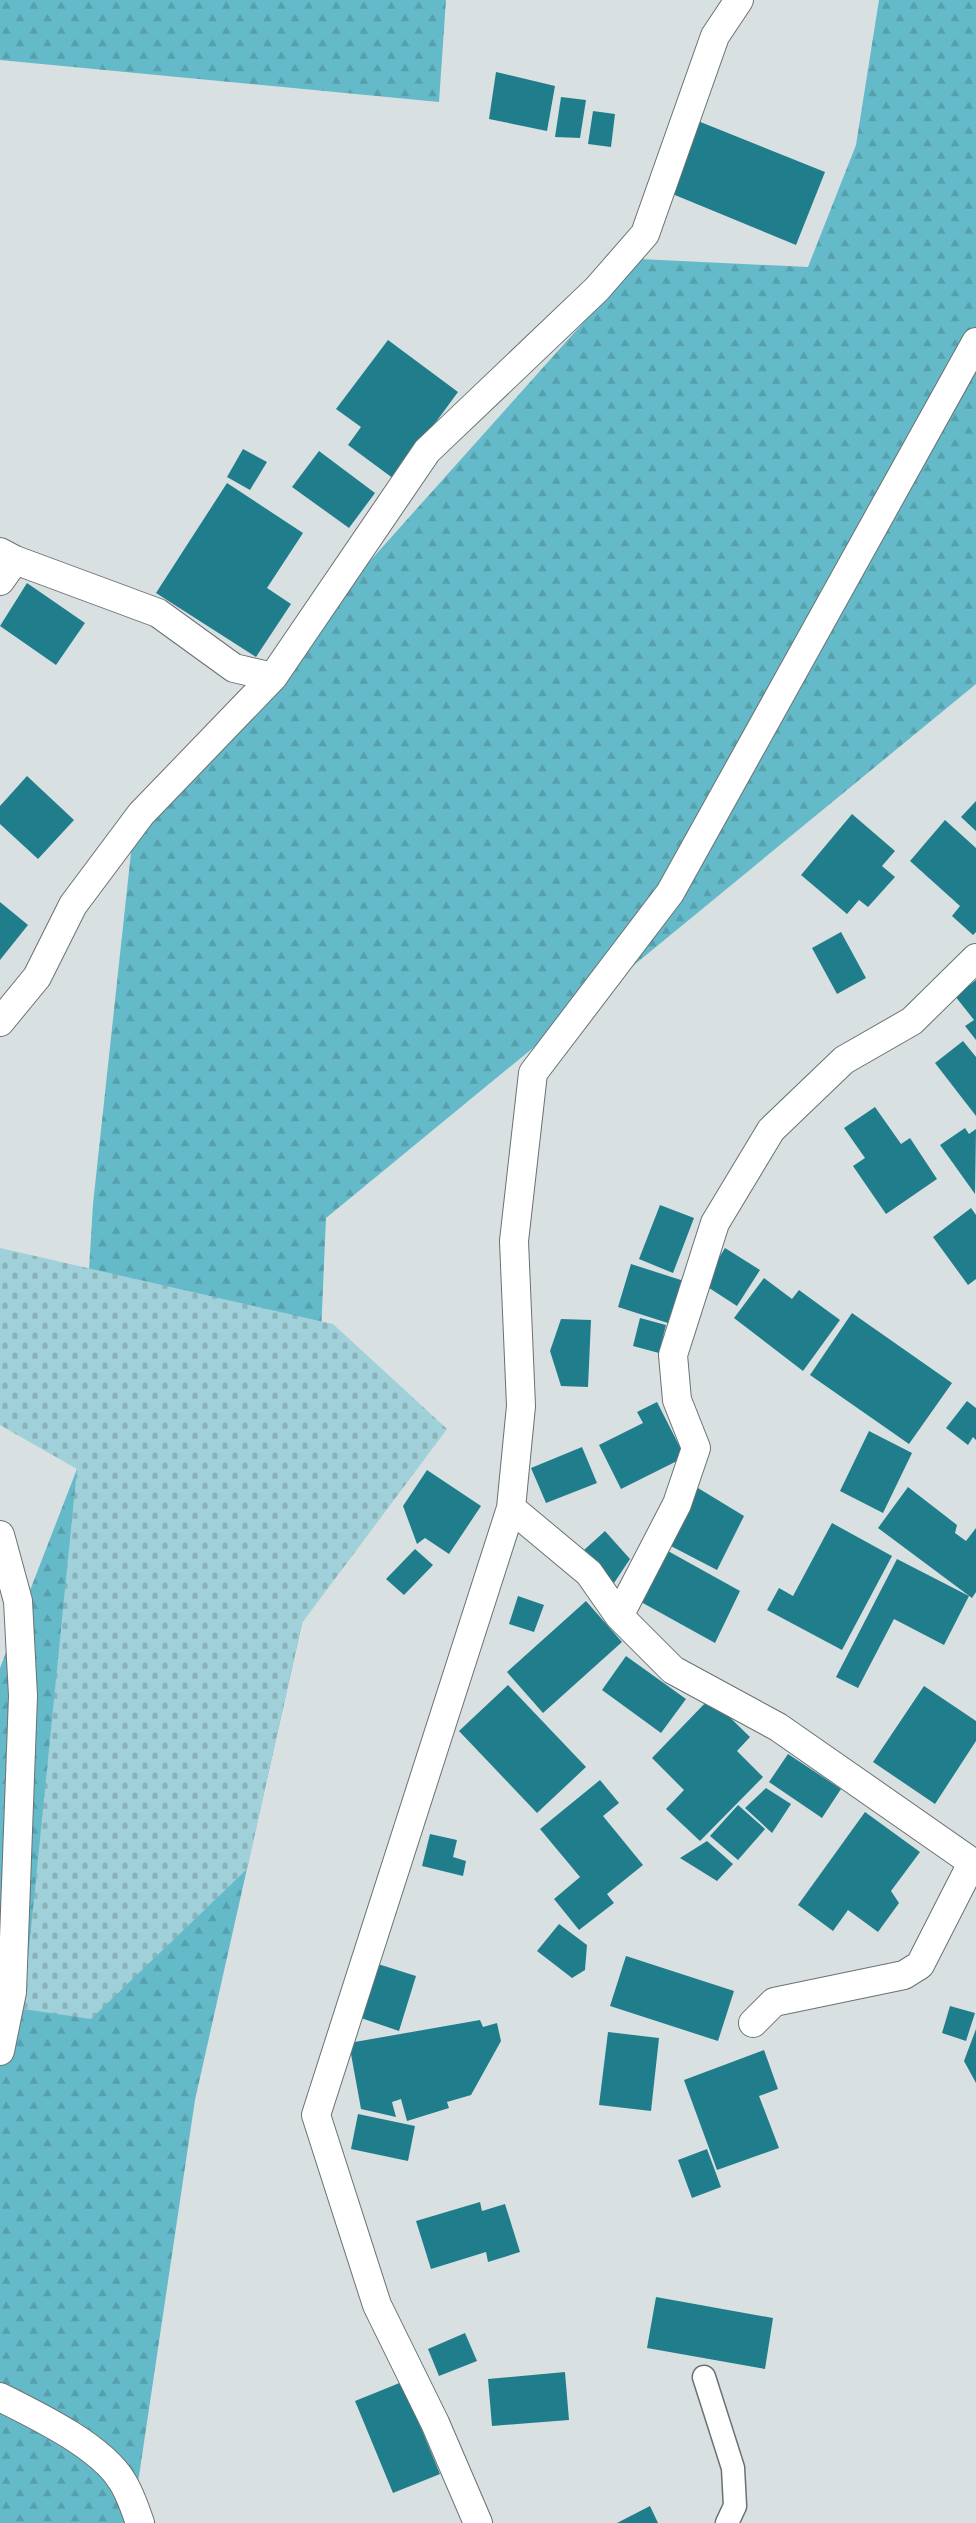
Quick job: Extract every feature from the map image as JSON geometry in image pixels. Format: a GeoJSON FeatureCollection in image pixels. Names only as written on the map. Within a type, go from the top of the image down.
{"type":"FeatureCollection","features":[{"type":"Feature","properties":{"kind":"street"},"geometry":{"type":"LineString","coordinates":[[0,1022],[37,977],[73,905],[141,814],[273,677],[427,451],[597,289],[645,234],[715,36],[739,0]]}},
{"type":"Feature","properties":{"kind":"street"},"geometry":{"type":"LineString","coordinates":[[478,2523],[435,2423],[377,2305],[316,2115],[511,1508],[521,1406],[514,1241],[533,1073],[670,893],[976,342]]}},
{"type":"Feature","properties":{"kind":"street"},"geometry":{"type":"LineString","coordinates":[[5,564],[158,613],[234,668],[273,677]]}},
{"type":"Feature","properties":{"kind":"street"},"geometry":{"type":"LineString","coordinates":[[619,1616],[677,1504],[696,1448],[677,1400],[673,1355],[715,1223],[771,1130],[844,1060],[912,1021],[976,958]]}},
{"type":"Feature","properties":{"kind":"street"},"geometry":{"type":"LineString","coordinates":[[511,1508],[588,1572],[619,1616],[673,1670],[778,1727],[974,1864],[920,1965],[904,1975],[774,2002],[753,2023]]}},
{"type":"Feature","properties":{"kind":"street"},"geometry":{"type":"LineString","coordinates":[[0,1535],[18,1601],[23,1696],[12,1992],[0,2051]]}},
{"type":"Feature","properties":{"kind":"street"},"geometry":{"type":"LineString","coordinates":[[0,2397],[54,2424],[100,2457],[122,2480],[140,2523]]}},
{"type":"Feature","properties":{"kind":"lane"},"geometry":{"type":"LineString","coordinates":[[704,2377],[733,2468],[735,2506],[727,2523]]}},
{"type":"Feature","properties":{"kind":"green space"},"geometry":{"type":"Polygon","coordinates":[[[0,0],[446,0],[439,102],[0,60],[0,0]]]}},
{"type":"Feature","properties":{"kind":"green space"},"geometry":{"type":"Polygon","coordinates":[[[879,0],[976,0],[976,684],[326,1218],[310,1588],[195,2100],[132,2523],[0,2523],[0,1668],[77,1469],[93,1204],[134,825],[640,259],[808,267],[856,145],[879,0]]]}},
{"type":"Feature","properties":{"kind":"green space"},"geometry":{"type":"Polygon","coordinates":[[[0,1248],[333,1324],[447,1429],[302,1623],[247,1869],[91,2019],[23,2009],[77,1469],[0,1425],[0,1248]]]}},
{"type":"Feature","properties":{"kind":"building"},"geometry":{"type":"Polygon","coordinates":[[[496,72],[555,86],[547,131],[489,119],[496,72]]]}},
{"type":"Feature","properties":{"kind":"building"},"geometry":{"type":"Polygon","coordinates":[[[561,97],[586,100],[580,138],[555,137],[561,97]]]}},
{"type":"Feature","properties":{"kind":"building"},"geometry":{"type":"Polygon","coordinates":[[[593,111],[615,114],[611,147],[588,144],[593,111]]]}},
{"type":"Feature","properties":{"kind":"building"},"geometry":{"type":"Polygon","coordinates":[[[698,121],[825,172],[796,245],[670,193],[698,121]]]}},
{"type":"Feature","properties":{"kind":"building"},"geometry":{"type":"Polygon","coordinates":[[[388,340],[458,392],[394,479],[348,445],[361,427],[336,409],[388,340]]]}},
{"type":"Feature","properties":{"kind":"building"},"geometry":{"type":"Polygon","coordinates":[[[243,449],[267,462],[250,490],[227,477],[243,449]]]}},
{"type":"Feature","properties":{"kind":"building"},"geometry":{"type":"Polygon","coordinates":[[[319,451],[375,493],[349,528],[292,487],[319,451]]]}},
{"type":"Feature","properties":{"kind":"building"},"geometry":{"type":"Polygon","coordinates":[[[227,483],[303,533],[267,588],[291,604],[256,657],[156,593],[227,483]]]}},
{"type":"Feature","properties":{"kind":"building"},"geometry":{"type":"Polygon","coordinates":[[[27,583],[85,623],[56,665],[0,626],[27,583]]]}},
{"type":"Feature","properties":{"kind":"building"},"geometry":{"type":"Polygon","coordinates":[[[27,776],[74,820],[38,859],[0,824],[0,806],[27,776]]]}},
{"type":"Feature","properties":{"kind":"building"},"geometry":{"type":"Polygon","coordinates":[[[976,801],[976,831],[961,817],[976,801]]]}},
{"type":"Feature","properties":{"kind":"building"},"geometry":{"type":"Polygon","coordinates":[[[852,814],[895,851],[882,866],[895,877],[868,907],[859,900],[847,914],[801,875],[852,814]]]}},
{"type":"Feature","properties":{"kind":"building"},"geometry":{"type":"Polygon","coordinates":[[[945,820],[976,848],[976,932],[973,935],[952,916],[960,906],[910,861],[945,820]]]}},
{"type":"Feature","properties":{"kind":"building"},"geometry":{"type":"Polygon","coordinates":[[[0,902],[28,925],[0,960],[0,902]]]}},
{"type":"Feature","properties":{"kind":"building"},"geometry":{"type":"Polygon","coordinates":[[[841,932],[866,978],[837,994],[812,948],[841,932]]]}},
{"type":"Feature","properties":{"kind":"building"},"geometry":{"type":"Polygon","coordinates":[[[976,980],[976,1040],[965,1026],[974,1020],[955,996],[976,980]]]}},
{"type":"Feature","properties":{"kind":"building"},"geometry":{"type":"Polygon","coordinates":[[[963,1041],[976,1057],[976,1116],[935,1063],[963,1041]]]}},
{"type":"Feature","properties":{"kind":"building"},"geometry":{"type":"Polygon","coordinates":[[[875,1107],[901,1144],[910,1138],[937,1179],[886,1214],[853,1166],[865,1158],[844,1128],[875,1107]]]}},
{"type":"Feature","properties":{"kind":"building"},"geometry":{"type":"Polygon","coordinates":[[[965,1128],[969,1134],[976,1129],[975,1194],[940,1145],[965,1128]]]}},
{"type":"Feature","properties":{"kind":"building"},"geometry":{"type":"Polygon","coordinates":[[[660,1205],[694,1218],[673,1273],[639,1259],[660,1205]]]}},
{"type":"Feature","properties":{"kind":"building"},"geometry":{"type":"Polygon","coordinates":[[[971,1208],[976,1215],[976,1279],[968,1285],[933,1237],[971,1208]]]}},
{"type":"Feature","properties":{"kind":"building"},"geometry":{"type":"Polygon","coordinates":[[[725,1248],[760,1270],[737,1306],[703,1284],[725,1248]]]}},
{"type":"Feature","properties":{"kind":"building"},"geometry":{"type":"Polygon","coordinates":[[[631,1264],[684,1281],[671,1324],[618,1307],[631,1264]]]}},
{"type":"Feature","properties":{"kind":"building"},"geometry":{"type":"Polygon","coordinates":[[[764,1278],[792,1299],[799,1290],[840,1320],[803,1371],[734,1318],[764,1278]]]}},
{"type":"Feature","properties":{"kind":"building"},"geometry":{"type":"Polygon","coordinates":[[[852,1313],[952,1383],[909,1444],[810,1375],[852,1313]]]}},
{"type":"Feature","properties":{"kind":"building"},"geometry":{"type":"Polygon","coordinates":[[[640,1318],[666,1325],[659,1353],[633,1346],[640,1318]]]}},
{"type":"Feature","properties":{"kind":"building"},"geometry":{"type":"Polygon","coordinates":[[[561,1319],[591,1320],[588,1387],[561,1386],[550,1351],[561,1319]]]}},
{"type":"Feature","properties":{"kind":"building"},"geometry":{"type":"Polygon","coordinates":[[[967,1401],[976,1408],[976,1440],[973,1437],[968,1445],[946,1428],[967,1401]]]}},
{"type":"Feature","properties":{"kind":"building"},"geometry":{"type":"Polygon","coordinates":[[[657,1402],[685,1457],[621,1489],[599,1445],[643,1423],[637,1412],[657,1402]]]}},
{"type":"Feature","properties":{"kind":"building"},"geometry":{"type":"Polygon","coordinates":[[[869,1431],[912,1453],[883,1513],[840,1491],[869,1431]]]}},
{"type":"Feature","properties":{"kind":"building"},"geometry":{"type":"Polygon","coordinates":[[[582,1447],[597,1483],[546,1503],[531,1468],[582,1447]]]}},
{"type":"Feature","properties":{"kind":"building"},"geometry":{"type":"Polygon","coordinates":[[[427,1470],[481,1506],[449,1554],[425,1538],[417,1544],[403,1506],[427,1470]]]}},
{"type":"Feature","properties":{"kind":"building"},"geometry":{"type":"Polygon","coordinates":[[[908,1487],[957,1525],[955,1533],[966,1541],[976,1528],[976,1592],[972,1598],[878,1528],[908,1487]]]}},
{"type":"Feature","properties":{"kind":"building"},"geometry":{"type":"Polygon","coordinates":[[[698,1488],[744,1516],[717,1570],[667,1544],[698,1488]]]}},
{"type":"Feature","properties":{"kind":"building"},"geometry":{"type":"Polygon","coordinates":[[[832,1523],[892,1556],[842,1650],[767,1610],[779,1588],[793,1596],[832,1523]]]}},
{"type":"Feature","properties":{"kind":"building"},"geometry":{"type":"Polygon","coordinates":[[[605,1531],[630,1559],[614,1583],[584,1550],[605,1531]]]}},
{"type":"Feature","properties":{"kind":"building"},"geometry":{"type":"Polygon","coordinates":[[[415,1549],[433,1565],[404,1595],[386,1579],[415,1549]]]}},
{"type":"Feature","properties":{"kind":"building"},"geometry":{"type":"Polygon","coordinates":[[[668,1551],[740,1591],[715,1643],[641,1602],[668,1551]]]}},
{"type":"Feature","properties":{"kind":"building"},"geometry":{"type":"Polygon","coordinates":[[[897,1559],[969,1596],[944,1645],[894,1619],[858,1688],[836,1677],[897,1559]]]}},
{"type":"Feature","properties":{"kind":"building"},"geometry":{"type":"Polygon","coordinates":[[[518,1596],[544,1605],[534,1632],[509,1624],[518,1596]]]}},
{"type":"Feature","properties":{"kind":"building"},"geometry":{"type":"Polygon","coordinates":[[[586,1601],[622,1642],[543,1713],[507,1672],[586,1601]]]}},
{"type":"Feature","properties":{"kind":"building"},"geometry":{"type":"Polygon","coordinates":[[[626,1656],[686,1699],[661,1733],[602,1690],[626,1656]]]}},
{"type":"Feature","properties":{"kind":"building"},"geometry":{"type":"Polygon","coordinates":[[[508,1685],[586,1767],[537,1813],[459,1731],[508,1685]]]}},
{"type":"Feature","properties":{"kind":"building"},"geometry":{"type":"Polygon","coordinates":[[[924,1686],[976,1721],[976,1741],[935,1804],[873,1762],[924,1686]]]}},
{"type":"Feature","properties":{"kind":"building"},"geometry":{"type":"Polygon","coordinates":[[[710,1698],[750,1737],[737,1751],[763,1777],[700,1841],[666,1809],[684,1790],[652,1758],[710,1698]]]}},
{"type":"Feature","properties":{"kind":"building"},"geometry":{"type":"Polygon","coordinates":[[[788,1754],[841,1789],[822,1818],[769,1782],[788,1754]]]}},
{"type":"Feature","properties":{"kind":"building"},"geometry":{"type":"Polygon","coordinates":[[[600,1780],[619,1803],[603,1816],[643,1865],[607,1894],[614,1903],[579,1930],[554,1899],[580,1877],[540,1829],[600,1780]]]}},
{"type":"Feature","properties":{"kind":"building"},"geometry":{"type":"Polygon","coordinates":[[[766,1788],[791,1804],[772,1833],[745,1808],[766,1788]]]}},
{"type":"Feature","properties":{"kind":"building"},"geometry":{"type":"Polygon","coordinates":[[[738,1805],[765,1829],[738,1860],[710,1836],[738,1805]]]}},
{"type":"Feature","properties":{"kind":"building"},"geometry":{"type":"Polygon","coordinates":[[[865,1812],[920,1852],[891,1891],[899,1903],[878,1932],[848,1910],[833,1931],[798,1905],[865,1812]]]}},
{"type":"Feature","properties":{"kind":"building"},"geometry":{"type":"Polygon","coordinates":[[[430,1834],[457,1840],[453,1857],[466,1861],[463,1876],[422,1866],[430,1834]]]}},
{"type":"Feature","properties":{"kind":"building"},"geometry":{"type":"Polygon","coordinates":[[[707,1841],[733,1864],[717,1881],[680,1858],[707,1841]]]}},
{"type":"Feature","properties":{"kind":"building"},"geometry":{"type":"Polygon","coordinates":[[[559,1924],[587,1945],[585,1970],[572,1978],[537,1951],[559,1924]]]}},
{"type":"Feature","properties":{"kind":"building"},"geometry":{"type":"Polygon","coordinates":[[[626,1956],[734,1991],[718,2041],[610,2006],[626,1956]]]}},
{"type":"Feature","properties":{"kind":"building"},"geometry":{"type":"Polygon","coordinates":[[[378,1964],[416,1976],[399,2031],[361,2018],[378,1964]]]}},
{"type":"Feature","properties":{"kind":"building"},"geometry":{"type":"Polygon","coordinates":[[[950,2006],[975,2013],[966,2041],[942,2033],[950,2006]]]}},
{"type":"Feature","properties":{"kind":"building"},"geometry":{"type":"Polygon","coordinates":[[[480,2020],[483,2027],[497,2023],[501,2041],[471,2095],[447,2102],[449,2108],[407,2121],[401,2099],[392,2102],[396,2117],[361,2109],[349,2043],[480,2020]]]}},
{"type":"Feature","properties":{"kind":"building"},"geometry":{"type":"Polygon","coordinates":[[[976,2029],[976,2083],[964,2061],[976,2029]]]}},
{"type":"Feature","properties":{"kind":"building"},"geometry":{"type":"Polygon","coordinates":[[[608,2032],[659,2038],[651,2111],[599,2105],[608,2032]]]}},
{"type":"Feature","properties":{"kind":"building"},"geometry":{"type":"Polygon","coordinates":[[[764,2050],[778,2089],[759,2096],[779,2148],[717,2170],[684,2080],[764,2050]]]}},
{"type":"Feature","properties":{"kind":"building"},"geometry":{"type":"Polygon","coordinates":[[[358,2114],[415,2126],[408,2161],[351,2149],[358,2114]]]}},
{"type":"Feature","properties":{"kind":"building"},"geometry":{"type":"Polygon","coordinates":[[[707,2149],[721,2187],[692,2198],[678,2160],[707,2149]]]}},
{"type":"Feature","properties":{"kind":"building"},"geometry":{"type":"Polygon","coordinates":[[[480,2202],[482,2211],[505,2204],[520,2252],[488,2262],[486,2252],[431,2269],[416,2221],[480,2202]]]}},
{"type":"Feature","properties":{"kind":"building"},"geometry":{"type":"Polygon","coordinates":[[[656,2297],[773,2318],[765,2369],[647,2348],[656,2297]]]}},
{"type":"Feature","properties":{"kind":"building"},"geometry":{"type":"Polygon","coordinates":[[[465,2333],[477,2361],[439,2376],[428,2349],[465,2333]]]}},
{"type":"Feature","properties":{"kind":"building"},"geometry":{"type":"Polygon","coordinates":[[[565,2372],[569,2420],[492,2426],[488,2379],[565,2372]]]}},
{"type":"Feature","properties":{"kind":"building"},"geometry":{"type":"Polygon","coordinates":[[[402,2382],[440,2474],[393,2493],[355,2401],[402,2382]]]}},
{"type":"Feature","properties":{"kind":"building"},"geometry":{"type":"Polygon","coordinates":[[[650,2506],[658,2523],[617,2523],[650,2506]]]}}]}
